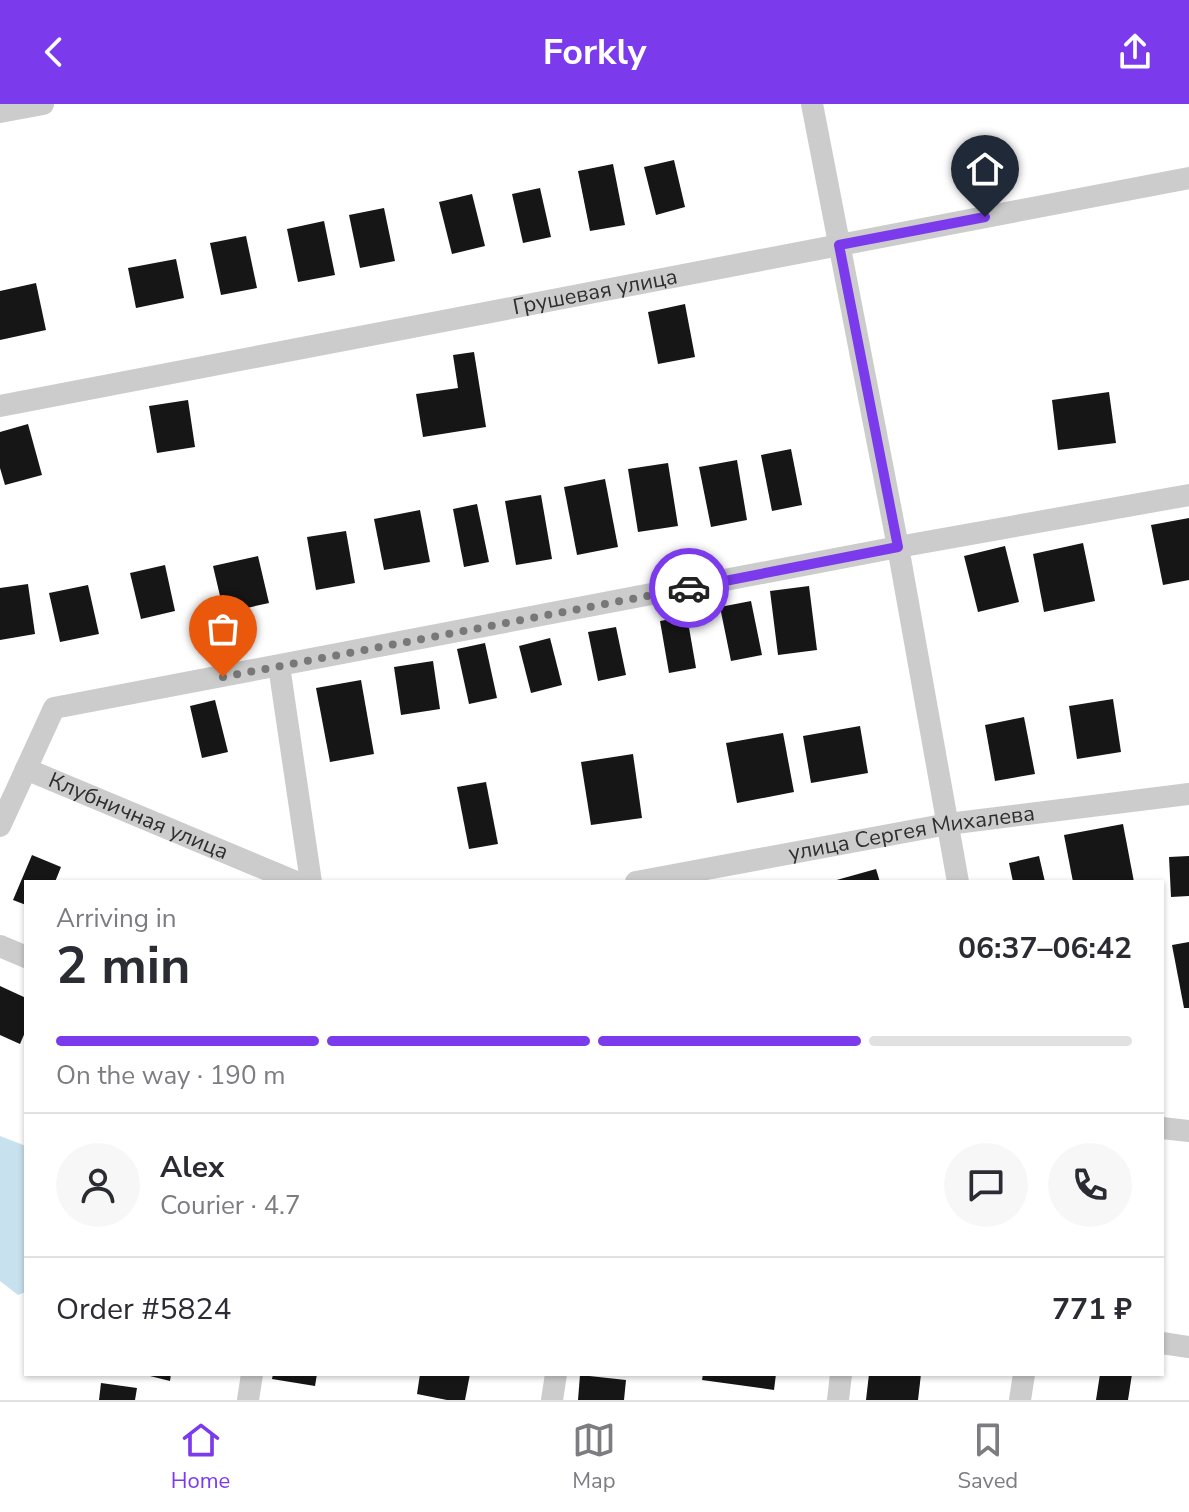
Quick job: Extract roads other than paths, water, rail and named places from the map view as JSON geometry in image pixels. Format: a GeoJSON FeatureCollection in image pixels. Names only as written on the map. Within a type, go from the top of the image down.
{"type":"FeatureCollection","features":[{"type":"Feature","properties":{"kind":"street"},"geometry":{"type":"LineString","coordinates":[[0,112],[43,104]]}},
{"type":"Feature","properties":{"kind":"street"},"geometry":{"type":"LineString","coordinates":[[812,104],[898,547],[958,880]]}},
{"type":"Feature","properties":{"kind":"street","name":"Грушевая улица"},"geometry":{"type":"LineString","coordinates":[[0,406],[1189,178]]}},
{"type":"Feature","properties":{"kind":"street"},"geometry":{"type":"LineString","coordinates":[[0,826],[54,708],[898,547],[1189,495]]}},
{"type":"Feature","properties":{"kind":"street"},"geometry":{"type":"LineString","coordinates":[[279,666],[311,880]]}},
{"type":"Feature","properties":{"kind":"street","name":"Клубничная улица"},"geometry":{"type":"LineString","coordinates":[[26,769],[291,880]]}},
{"type":"Feature","properties":{"kind":"street","name":"улица Сергея Михалева"},"geometry":{"type":"LineString","coordinates":[[647,880],[948,824],[1189,794]]}},
{"type":"Feature","properties":{"kind":"street"},"geometry":{"type":"LineString","coordinates":[[0,946],[24,956]]}},
{"type":"Feature","properties":{"kind":"street"},"geometry":{"type":"LineString","coordinates":[[1164,1128],[1189,1131]]}},
{"type":"Feature","properties":{"kind":"street"},"geometry":{"type":"LineString","coordinates":[[1164,1343],[1189,1347]]}},
{"type":"Feature","properties":{"kind":"street"},"geometry":{"type":"LineString","coordinates":[[248,1400],[252,1376]]}},
{"type":"Feature","properties":{"kind":"street"},"geometry":{"type":"LineString","coordinates":[[552,1400],[556,1376]]}},
{"type":"Feature","properties":{"kind":"street"},"geometry":{"type":"LineString","coordinates":[[838,1400],[841,1376]]}},
{"type":"Feature","properties":{"kind":"street"},"geometry":{"type":"LineString","coordinates":[[1020,1400],[1024,1376]]}},
{"type":"Feature","properties":{"kind":"water"},"geometry":{"type":"Polygon","coordinates":[[[0,1136],[24,1145],[24,1293],[18,1295],[0,1281],[0,1136]]]}}]}
